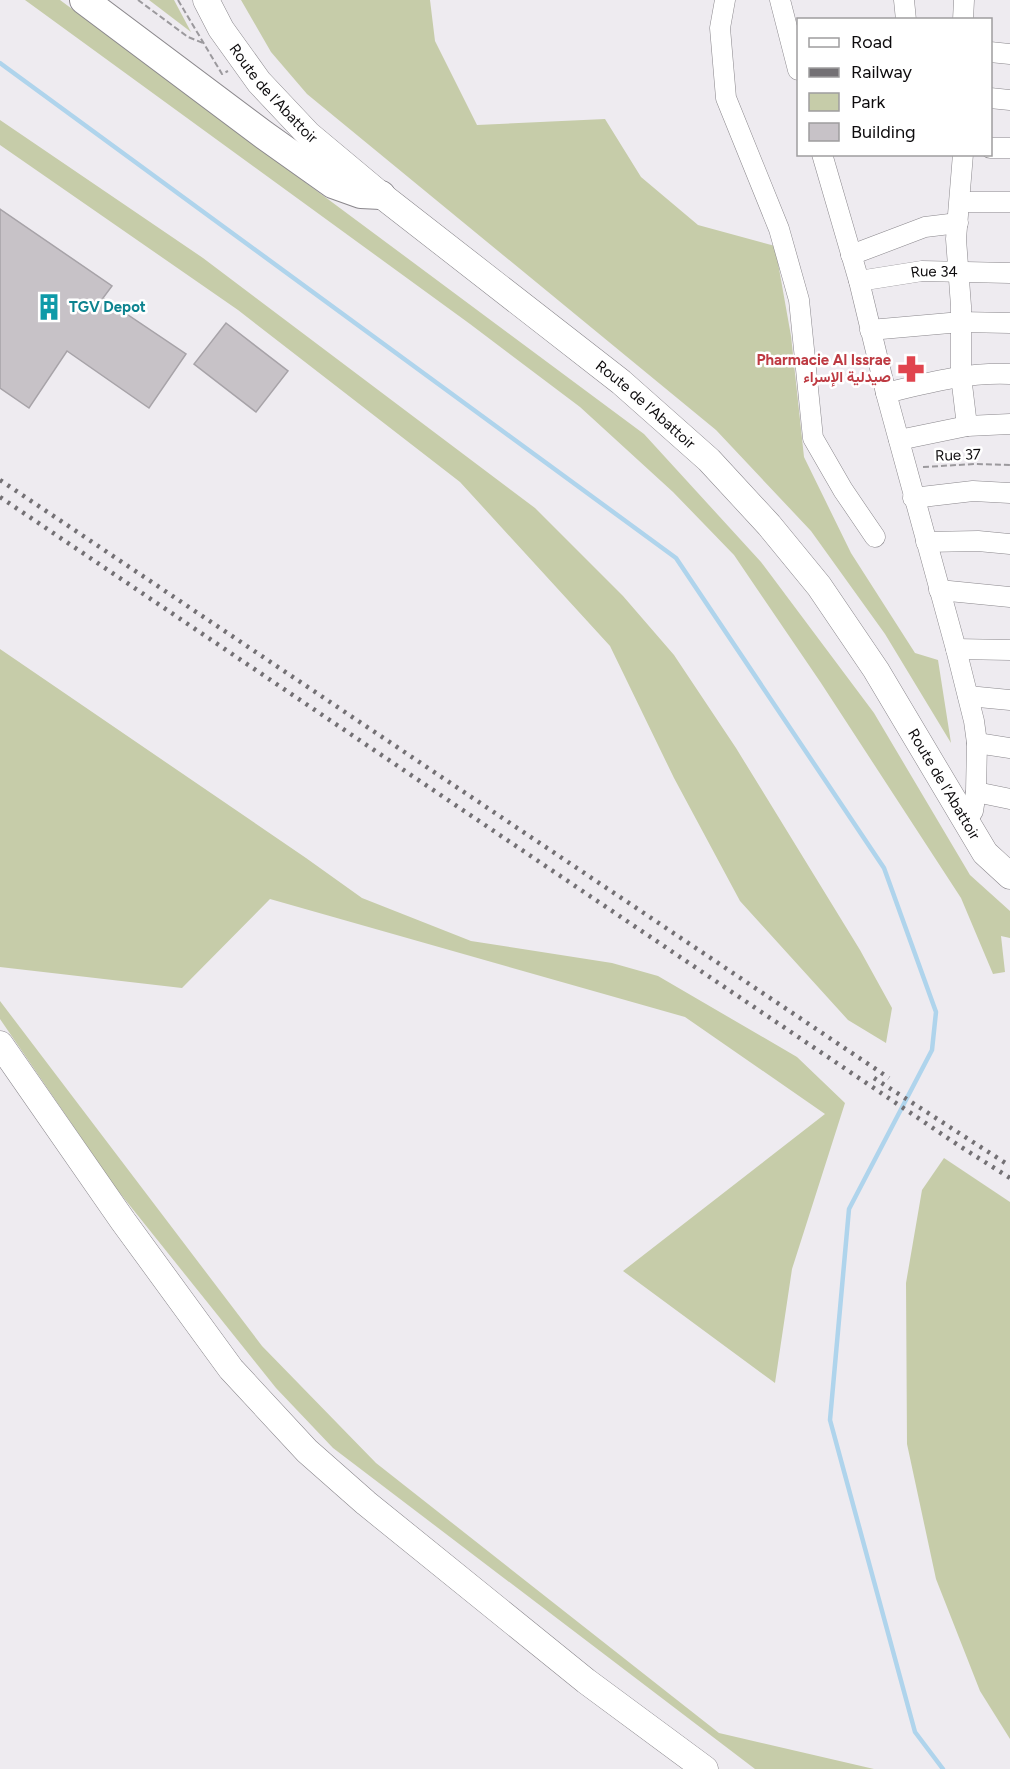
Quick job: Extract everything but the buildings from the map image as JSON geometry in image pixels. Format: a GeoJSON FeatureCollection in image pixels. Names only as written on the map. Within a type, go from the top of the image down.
{"type":"FeatureCollection","features":[{"type":"Feature","properties":{"kind":"highway"},"geometry":{"type":"LineString","coordinates":[[84,0],[190,81],[333,184],[361,194],[381,195]]}},
{"type":"Feature","properties":{"kind":"main road","name":"Route de l’Abattoir"},"geometry":{"type":"LineString","coordinates":[[206,0],[221,29],[259,82],[308,134],[381,195],[612,375],[709,460],[769,525],[819,586],[876,670],[966,822],[998,854],[1010,876]]}},
{"type":"Feature","properties":{"kind":"main road"},"geometry":{"type":"LineString","coordinates":[[0,1044],[123,1221],[231,1369],[281,1424],[366,1503],[586,1681],[705,1769]]}},
{"type":"Feature","properties":{"kind":"street"},"geometry":{"type":"LineString","coordinates":[[725,0],[720,28],[726,98],[778,229],[799,300],[813,438],[874,537]]}},
{"type":"Feature","properties":{"kind":"street"},"geometry":{"type":"LineString","coordinates":[[780,0],[793,27],[797,61]]}},
{"type":"Feature","properties":{"kind":"street"},"geometry":{"type":"LineString","coordinates":[[904,0],[906,18]]}},
{"type":"Feature","properties":{"kind":"street"},"geometry":{"type":"LineString","coordinates":[[963,18],[964,0]]}},
{"type":"Feature","properties":{"kind":"street"},"geometry":{"type":"LineString","coordinates":[[992,52],[1010,54]]}},
{"type":"Feature","properties":{"kind":"street"},"geometry":{"type":"LineString","coordinates":[[992,98],[1010,100]]}},
{"type":"Feature","properties":{"kind":"street"},"geometry":{"type":"LineString","coordinates":[[992,148],[1010,148]]}},
{"type":"Feature","properties":{"kind":"street"},"geometry":{"type":"LineString","coordinates":[[823,156],[859,281],[886,393],[968,696],[977,742],[976,792],[973,811],[966,822]]}},
{"type":"Feature","properties":{"kind":"street"},"geometry":{"type":"LineString","coordinates":[[963,156],[956,239],[961,289],[960,376],[967,426]]}},
{"type":"Feature","properties":{"kind":"street"},"geometry":{"type":"LineString","coordinates":[[960,202],[1010,202]]}},
{"type":"Feature","properties":{"kind":"street"},"geometry":{"type":"LineString","coordinates":[[851,255],[926,227],[958,223]]}},
{"type":"Feature","properties":{"kind":"street","name":"Rue 34"},"geometry":{"type":"LineString","coordinates":[[859,281],[922,271],[1010,273]]}},
{"type":"Feature","properties":{"kind":"street"},"geometry":{"type":"LineString","coordinates":[[870,330],[961,322],[1010,323]]}},
{"type":"Feature","properties":{"kind":"street"},"geometry":{"type":"LineString","coordinates":[[886,393],[960,376],[980,373],[1010,374]]}},
{"type":"Feature","properties":{"kind":"street"},"geometry":{"type":"LineString","coordinates":[[899,440],[967,426],[1010,424]]}},
{"type":"Feature","properties":{"kind":"street"},"geometry":{"type":"LineString","coordinates":[[914,498],[973,491],[1010,493]]}},
{"type":"Feature","properties":{"kind":"street"},"geometry":{"type":"LineString","coordinates":[[926,542],[978,541],[1010,544]]}},
{"type":"Feature","properties":{"kind":"street"},"geometry":{"type":"LineString","coordinates":[[939,590],[1010,597]]}},
{"type":"Feature","properties":{"kind":"street"},"geometry":{"type":"LineString","coordinates":[[956,649],[1010,650]]}},
{"type":"Feature","properties":{"kind":"street"},"geometry":{"type":"LineString","coordinates":[[968,696],[1010,700]]}},
{"type":"Feature","properties":{"kind":"street"},"geometry":{"type":"LineString","coordinates":[[977,742],[1010,748]]}},
{"type":"Feature","properties":{"kind":"street"},"geometry":{"type":"LineString","coordinates":[[976,792],[1010,799]]}},
{"type":"Feature","properties":{"kind":"path"},"geometry":{"type":"LineString","coordinates":[[138,0],[188,37],[203,43],[178,0]]}},
{"type":"Feature","properties":{"kind":"path","name":"Rue 37"},"geometry":{"type":"LineString","coordinates":[[907,468],[947,464],[1010,465]]}},
{"type":"Feature","properties":{"kind":"green space"},"geometry":{"type":"Polygon","coordinates":[[[25,0],[60,0],[644,434],[761,562],[874,713],[970,875],[1010,911],[1010,938],[1001,936],[1005,972],[993,974],[961,898],[821,683],[734,555],[673,492],[580,407],[470,324],[25,0]]]}},
{"type":"Feature","properties":{"kind":"green space"},"geometry":{"type":"Polygon","coordinates":[[[149,0],[174,0],[191,32],[149,0]]]}},
{"type":"Feature","properties":{"kind":"green space"},"geometry":{"type":"Polygon","coordinates":[[[241,0],[430,0],[435,41],[477,125],[605,119],[641,177],[698,225],[775,246],[791,336],[804,457],[851,553],[915,653],[938,660],[951,743],[885,634],[811,531],[716,430],[307,94],[271,52],[241,0]]]}},
{"type":"Feature","properties":{"kind":"green space"},"geometry":{"type":"Polygon","coordinates":[[[0,120],[203,258],[535,508],[623,596],[674,655],[736,748],[860,950],[892,1008],[886,1043],[848,1020],[740,901],[674,778],[610,646],[460,482],[238,310],[0,145],[0,120]]]}},
{"type":"Feature","properties":{"kind":"green space"},"geometry":{"type":"Polygon","coordinates":[[[0,649],[362,898],[471,941],[612,963],[658,976],[797,1057],[845,1103],[792,1269],[775,1383],[623,1271],[825,1114],[685,1017],[270,899],[182,988],[0,967],[0,649]]]}},
{"type":"Feature","properties":{"kind":"green space"},"geometry":{"type":"Polygon","coordinates":[[[0,1001],[262,1346],[376,1463],[719,1733],[874,1769],[755,1769],[333,1448],[276,1388],[115,1187],[0,1019],[0,1001]]]}},
{"type":"Feature","properties":{"kind":"green space"},"geometry":{"type":"Polygon","coordinates":[[[944,1158],[1010,1202],[1010,1739],[980,1691],[936,1579],[907,1444],[906,1283],[922,1190],[944,1158]]]}},
{"type":"Feature","properties":{"kind":"waterway"},"geometry":{"type":"LineString","coordinates":[[0,63],[676,558],[884,868],[936,1012],[932,1050],[849,1209],[830,1420],[915,1732],[943,1769]]}},
{"type":"Feature","properties":{"kind":"railway"},"geometry":{"type":"LineString","coordinates":[[0,480],[889,1078]]}},
{"type":"Feature","properties":{"kind":"railway"},"geometry":{"type":"LineString","coordinates":[[0,497],[1010,1178]]}},
{"type":"Feature","properties":{"kind":"railway"},"geometry":{"type":"LineString","coordinates":[[874,1078],[1010,1166]]}},
{"type":"Feature","properties":{"kind":"place","name":"TGV Depot"},"geometry":{"type":"Point","coordinates":[49,307]}},
{"type":"Feature","properties":{"kind":"place","name":"Pharmacie Al Issrae صيدلية الإسراء"},"geometry":{"type":"Point","coordinates":[911,369]}}]}
